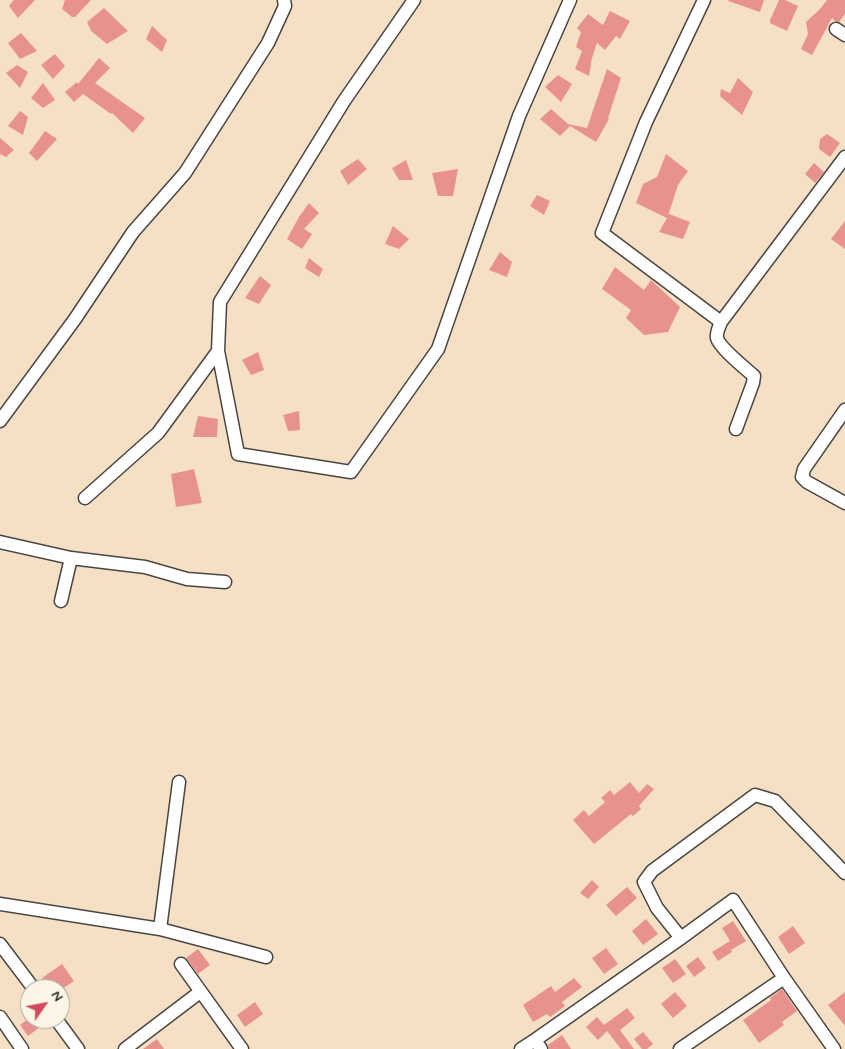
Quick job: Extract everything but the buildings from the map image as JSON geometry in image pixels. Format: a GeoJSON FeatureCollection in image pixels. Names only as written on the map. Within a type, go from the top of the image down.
{"type":"FeatureCollection","features":[{"type":"Feature","properties":{"kind":"street"},"geometry":{"type":"LineString","coordinates":[[0,421],[75,319],[133,232],[185,173],[268,43],[284,6],[284,0]]}},
{"type":"Feature","properties":{"kind":"street"},"geometry":{"type":"LineString","coordinates":[[414,0],[344,101],[220,302],[218,351],[238,454],[351,472],[438,349],[519,116],[570,0]]}},
{"type":"Feature","properties":{"kind":"street"},"geometry":{"type":"LineString","coordinates":[[704,0],[646,122],[602,233],[721,322]]}},
{"type":"Feature","properties":{"kind":"street"},"geometry":{"type":"LineString","coordinates":[[736,429],[754,376],[721,346],[717,340],[721,322],[845,157]]}},
{"type":"Feature","properties":{"kind":"street"},"geometry":{"type":"LineString","coordinates":[[85,498],[158,433],[159,429],[218,351]]}},
{"type":"Feature","properties":{"kind":"street"},"geometry":{"type":"LineString","coordinates":[[845,410],[804,469],[802,477],[806,482],[845,503]]}},
{"type":"Feature","properties":{"kind":"street"},"geometry":{"type":"LineString","coordinates":[[0,542],[71,558],[145,567],[187,578],[225,582]]}},
{"type":"Feature","properties":{"kind":"street"},"geometry":{"type":"LineString","coordinates":[[61,601],[71,558]]}},
{"type":"Feature","properties":{"kind":"street"},"geometry":{"type":"LineString","coordinates":[[160,929],[179,782]]}},
{"type":"Feature","properties":{"kind":"street"},"geometry":{"type":"LineString","coordinates":[[681,938],[657,908],[644,882],[652,871],[755,795],[775,801],[845,873]]}},
{"type":"Feature","properties":{"kind":"street"},"geometry":{"type":"LineString","coordinates":[[521,1049],[538,1044],[733,900],[784,978],[834,1049]]}},
{"type":"Feature","properties":{"kind":"street"},"geometry":{"type":"LineString","coordinates":[[0,904],[160,929],[266,957]]}},
{"type":"Feature","properties":{"kind":"street"},"geometry":{"type":"LineString","coordinates":[[0,944],[26,979]]}},
{"type":"Feature","properties":{"kind":"street"},"geometry":{"type":"LineString","coordinates":[[181,964],[242,1049]]}},
{"type":"Feature","properties":{"kind":"street"},"geometry":{"type":"LineString","coordinates":[[680,1049],[784,978]]}},
{"type":"Feature","properties":{"kind":"street"},"geometry":{"type":"LineString","coordinates":[[125,1049],[200,992]]}},
{"type":"Feature","properties":{"kind":"street"},"geometry":{"type":"LineString","coordinates":[[0,1017],[22,1049]]}},
{"type":"Feature","properties":{"kind":"street"},"geometry":{"type":"LineString","coordinates":[[63,1029],[78,1049]]}}]}
